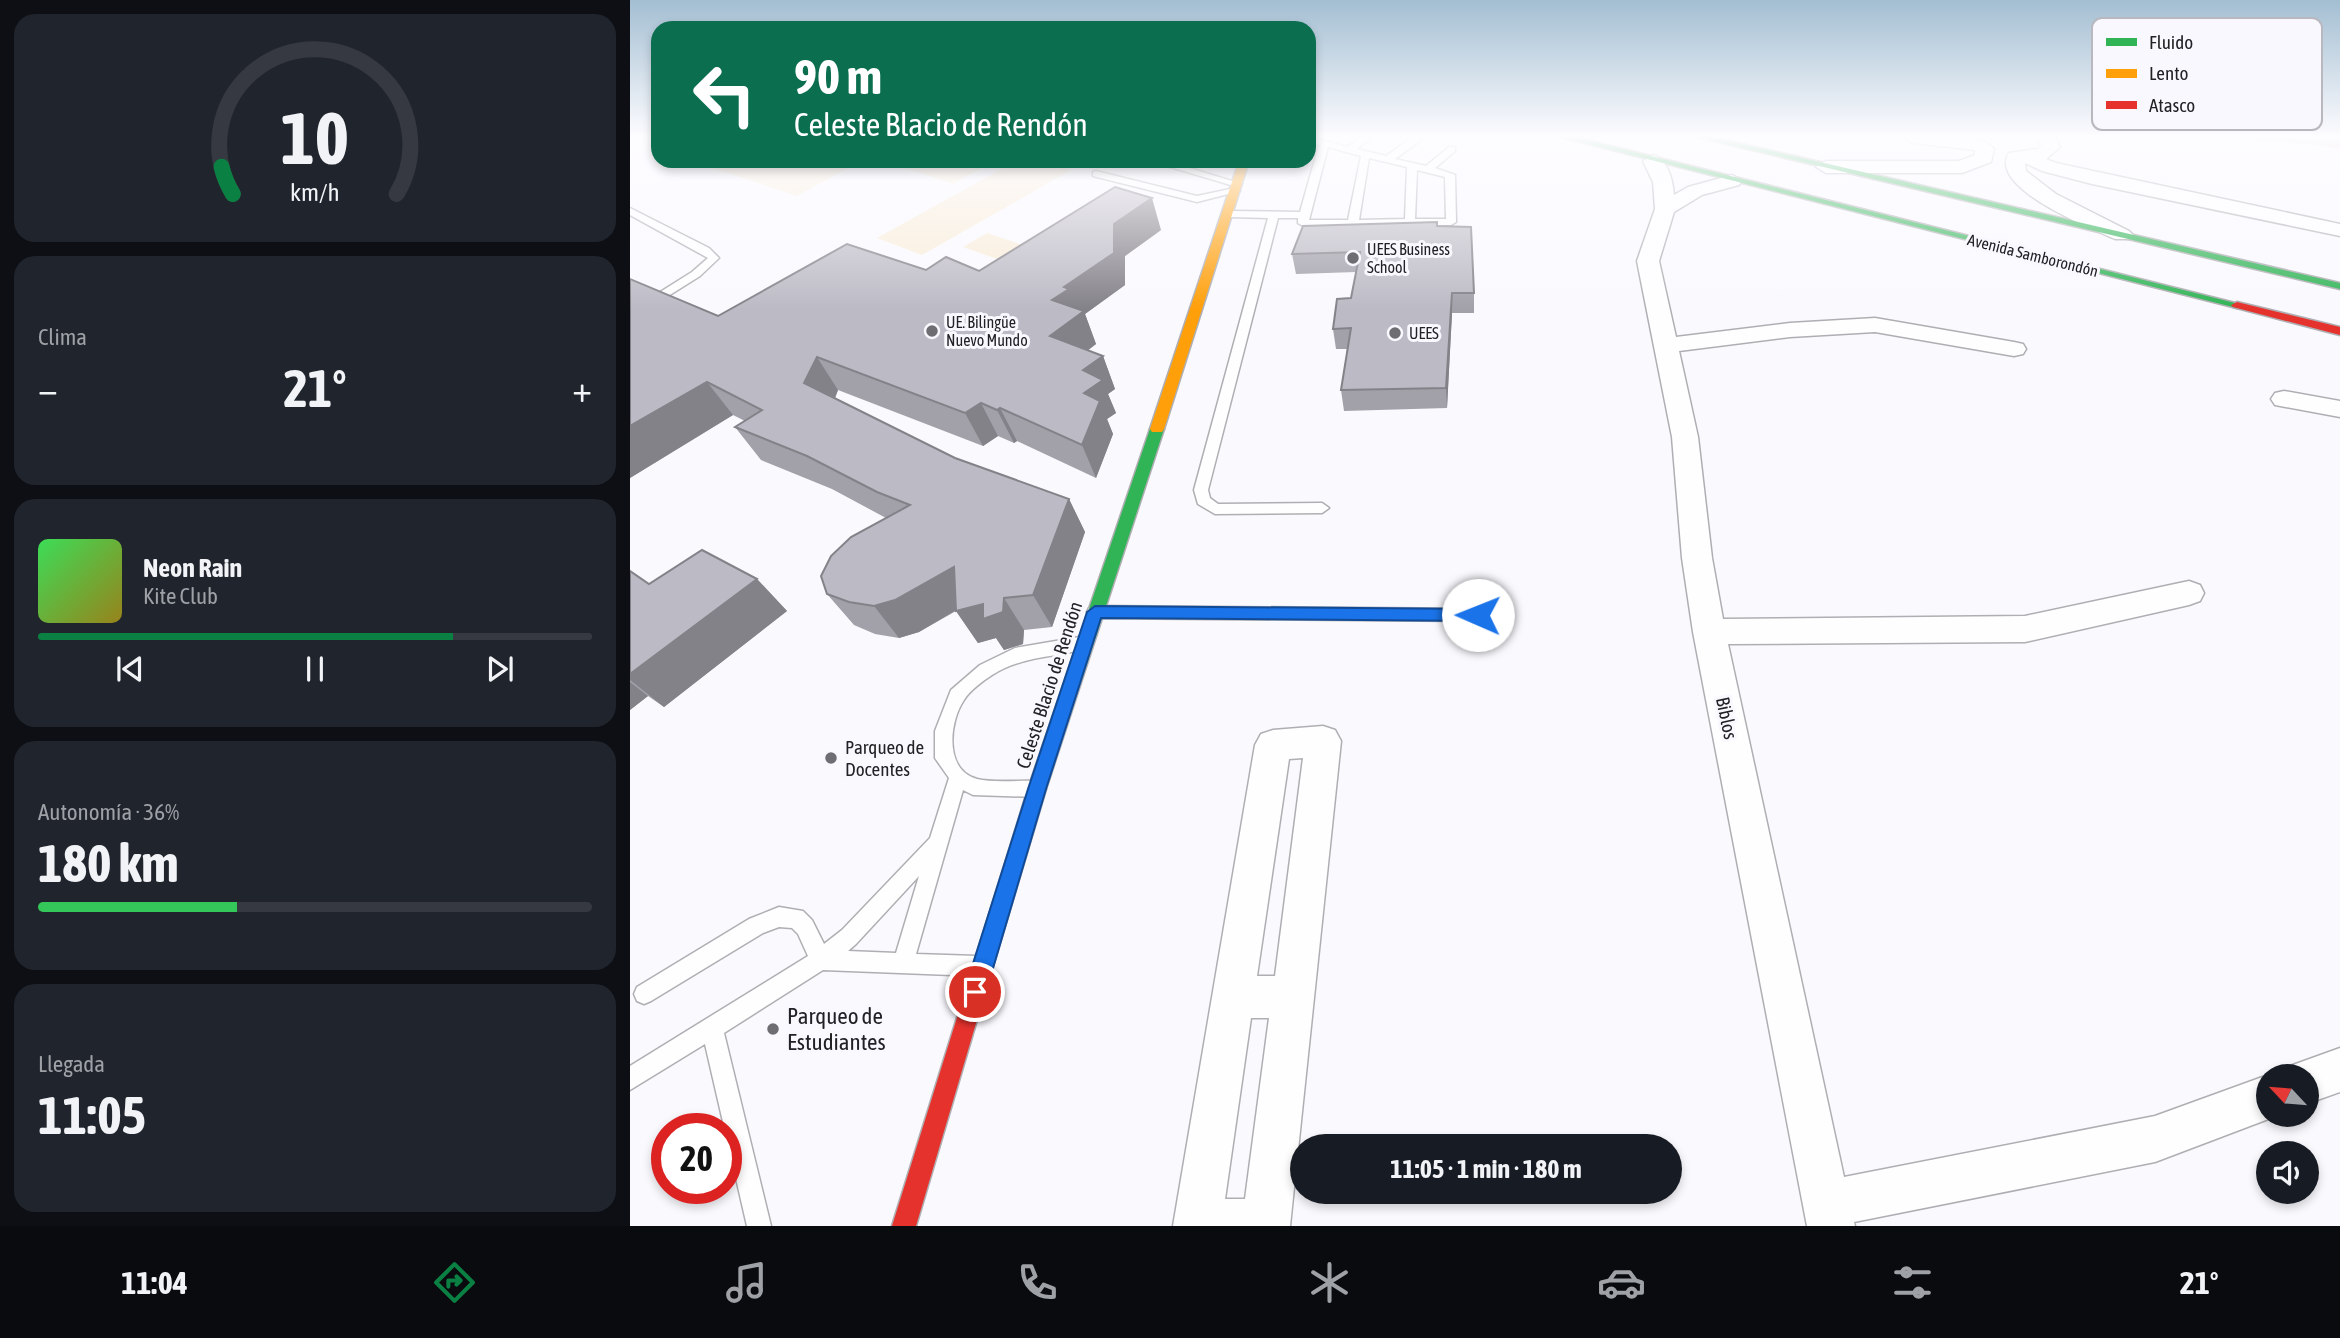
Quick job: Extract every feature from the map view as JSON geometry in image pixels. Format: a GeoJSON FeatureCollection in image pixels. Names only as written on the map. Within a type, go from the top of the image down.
{"type":"FeatureCollection","features":[{"type":"Feature","properties":{"kind":"main road","name":"Celeste Blacio de Rendón"},"geometry":{"type":"LineString","coordinates":[[904,1226],[1037,789],[1234,194]]}},
{"type":"Feature","properties":{"kind":"main road","name":"Avenida Samborondón"},"geometry":{"type":"LineString","coordinates":[[1785,194],[2340,331]]}},
{"type":"Feature","properties":{"kind":"main road"},"geometry":{"type":"LineString","coordinates":[[1930,194],[2015,220],[2340,298]]}},
{"type":"Feature","properties":{"kind":"main road","name":"Avenida Samborondón"},"geometry":{"type":"LineString","coordinates":[[1942,194],[2340,286]]}},
{"type":"Feature","properties":{"kind":"main road"},"geometry":{"type":"LineString","coordinates":[[1906,224],[2091,256],[2340,318]]}},
{"type":"Feature","properties":{"kind":"street","name":"Biblos"},"geometry":{"type":"LineString","coordinates":[[1663,194],[1665,209],[1648,261],[1685,437],[1697,558],[1709,632],[1829,1215]]}},
{"type":"Feature","properties":{"kind":"street"},"geometry":{"type":"LineString","coordinates":[[1665,209],[1690,194]]}},
{"type":"Feature","properties":{"kind":"street"},"geometry":{"type":"LineString","coordinates":[[2045,194],[2122,235]]}},
{"type":"Feature","properties":{"kind":"street"},"geometry":{"type":"LineString","coordinates":[[2176,194],[2340,230]]}},
{"type":"Feature","properties":{"kind":"street"},"geometry":{"type":"LineString","coordinates":[[1665,346],[1790,330],[1875,325],[2014,349]]}},
{"type":"Feature","properties":{"kind":"street"},"geometry":{"type":"LineString","coordinates":[[2284,399],[2340,409]]}},
{"type":"Feature","properties":{"kind":"street"},"geometry":{"type":"LineString","coordinates":[[1709,632],[2025,629],[2189,593]]}},
{"type":"Feature","properties":{"kind":"street"},"geometry":{"type":"LineString","coordinates":[[1323,741],[1292,996],[1266,1224],[1197,1225],[1273,745],[1323,741]]}},
{"type":"Feature","properties":{"kind":"street"},"geometry":{"type":"LineString","coordinates":[[1233,998],[1292,996]]}},
{"type":"Feature","properties":{"kind":"street"},"geometry":{"type":"LineString","coordinates":[[2319,1077],[2340,1070]]}},
{"type":"Feature","properties":{"kind":"street"},"geometry":{"type":"LineString","coordinates":[[1829,1215],[2155,1139],[2256,1101]]}},
{"type":"Feature","properties":{"kind":"lane"},"geometry":{"type":"LineString","coordinates":[[1132,199],[1138,194]]}},
{"type":"Feature","properties":{"kind":"lane"},"geometry":{"type":"LineString","coordinates":[[1177,194],[1197,199],[1213,194]]}},
{"type":"Feature","properties":{"kind":"lane"},"geometry":{"type":"LineString","coordinates":[[1308,194],[1303,223],[1451,222],[1450,194]]}},
{"type":"Feature","properties":{"kind":"lane"},"geometry":{"type":"LineString","coordinates":[[1353,223],[1358,194]]}},
{"type":"Feature","properties":{"kind":"lane"},"geometry":{"type":"LineString","coordinates":[[1410,223],[1411,194]]}},
{"type":"Feature","properties":{"kind":"lane"},"geometry":{"type":"LineString","coordinates":[[630,211],[705,250],[714,258],[696,274],[630,316]]}},
{"type":"Feature","properties":{"kind":"lane"},"geometry":{"type":"LineString","coordinates":[[1229,214],[1273,217],[1304,215]]}},
{"type":"Feature","properties":{"kind":"lane"},"geometry":{"type":"LineString","coordinates":[[1273,217],[1249,298],[1222,419],[1201,490],[1203,500],[1215,509],[1322,508]]}},
{"type":"Feature","properties":{"kind":"lane"},"geometry":{"type":"LineString","coordinates":[[1095,612],[1478,615]]}},
{"type":"Feature","properties":{"kind":"lane"},"geometry":{"type":"LineString","coordinates":[[1037,789],[974,787],[958,776],[944,758],[944,731],[957,695],[986,670],[1021,653],[1085,642]]}},
{"type":"Feature","properties":{"kind":"lane"},"geometry":{"type":"LineString","coordinates":[[903,964],[918,920],[935,845],[958,776]]}},
{"type":"Feature","properties":{"kind":"lane"},"geometry":{"type":"LineString","coordinates":[[630,1079],[821,960],[849,937],[935,845]]}},
{"type":"Feature","properties":{"kind":"lane"},"geometry":{"type":"LineString","coordinates":[[643,994],[756,926],[779,917],[796,918],[805,927],[821,960]]}},
{"type":"Feature","properties":{"kind":"lane"},"geometry":{"type":"LineString","coordinates":[[821,960],[983,966]]}},
{"type":"Feature","properties":{"kind":"lane"},"geometry":{"type":"LineString","coordinates":[[712,1027],[759,1226]]}},
{"type":"Feature","properties":{"kind":"shaded area"},"geometry":{"type":"Polygon","coordinates":[[[956,194],[1029,194],[922,255],[877,238],[956,194]]]}},
{"type":"Feature","properties":{"kind":"shaded area"},"geometry":{"type":"Polygon","coordinates":[[[987,233],[1025,246],[1000,260],[963,247],[987,233]]]}},
{"type":"Feature","properties":{"kind":"building"},"geometry":{"type":"Polygon","coordinates":[[[1103,194],[1139,194],[1152,198],[1114,224],[1114,253],[1064,287],[1069,289],[1052,300],[1084,311],[1050,336],[1103,356],[1083,370],[1103,380],[1084,393],[1100,401],[1082,445],[1000,408],[997,410],[981,403],[965,413],[817,357],[804,383],[955,458],[1069,499],[1033,595],[1004,598],[1003,612],[983,619],[983,604],[956,611],[954,567],[895,600],[874,606],[849,602],[827,594],[821,576],[831,556],[851,537],[910,505],[877,492],[807,456],[735,427],[762,410],[707,382],[630,426],[630,279],[718,316],[847,244],[926,270],[946,257],[979,271],[1103,194]]]}},
{"type":"Feature","properties":{"kind":"building","name":"UEES"},"geometry":{"type":"Polygon","coordinates":[[[1437,222],[1437,226],[1471,227],[1474,293],[1452,293],[1446,388],[1341,390],[1351,328],[1333,329],[1337,299],[1351,298],[1360,252],[1292,254],[1303,226],[1437,222]]]}},
{"type":"Feature","properties":{"kind":"building"},"geometry":{"type":"Polygon","coordinates":[[[702,550],[757,579],[630,674],[630,571],[649,584],[702,550]]]}},
{"type":"Feature","properties":{"kind":"traffic: fast"},"geometry":{"type":"LineString","coordinates":[[1793,194],[2237,305]]}},
{"type":"Feature","properties":{"kind":"traffic: fast"},"geometry":{"type":"LineString","coordinates":[[1946,194],[2340,286]]}},
{"type":"Feature","properties":{"kind":"traffic: fast"},"geometry":{"type":"LineString","coordinates":[[980,976],[1037,789],[1157,429]]}},
{"type":"Feature","properties":{"kind":"traffic: slow"},"geometry":{"type":"LineString","coordinates":[[1157,429],[1233,194]]}},
{"type":"Feature","properties":{"kind":"traffic: jam"},"geometry":{"type":"LineString","coordinates":[[2237,305],[2340,331]]}},
{"type":"Feature","properties":{"kind":"traffic: jam"},"geometry":{"type":"LineString","coordinates":[[904,1226],[980,976]]}},
{"type":"Feature","properties":{"kind":"place","name":"UEES Business School"},"geometry":{"type":"Point","coordinates":[1353,258]}},
{"type":"Feature","properties":{"kind":"place","name":"UE. Bilingüe Nuevo Mundo"},"geometry":{"type":"Point","coordinates":[932,331]}},
{"type":"Feature","properties":{"kind":"place","name":"UEES"},"geometry":{"type":"Point","coordinates":[1395,333]}},
{"type":"Feature","properties":{"kind":"place","name":"Parqueo de Docentes"},"geometry":{"type":"Point","coordinates":[831,758]}},
{"type":"Feature","properties":{"kind":"place","name":"Parqueo de Estudiantes"},"geometry":{"type":"Point","coordinates":[773,1029]}},
{"type":"Feature","properties":{"kind":"route"},"geometry":{"type":"LineString","coordinates":[[975,992],[1095,612],[1478,615]]}}]}
